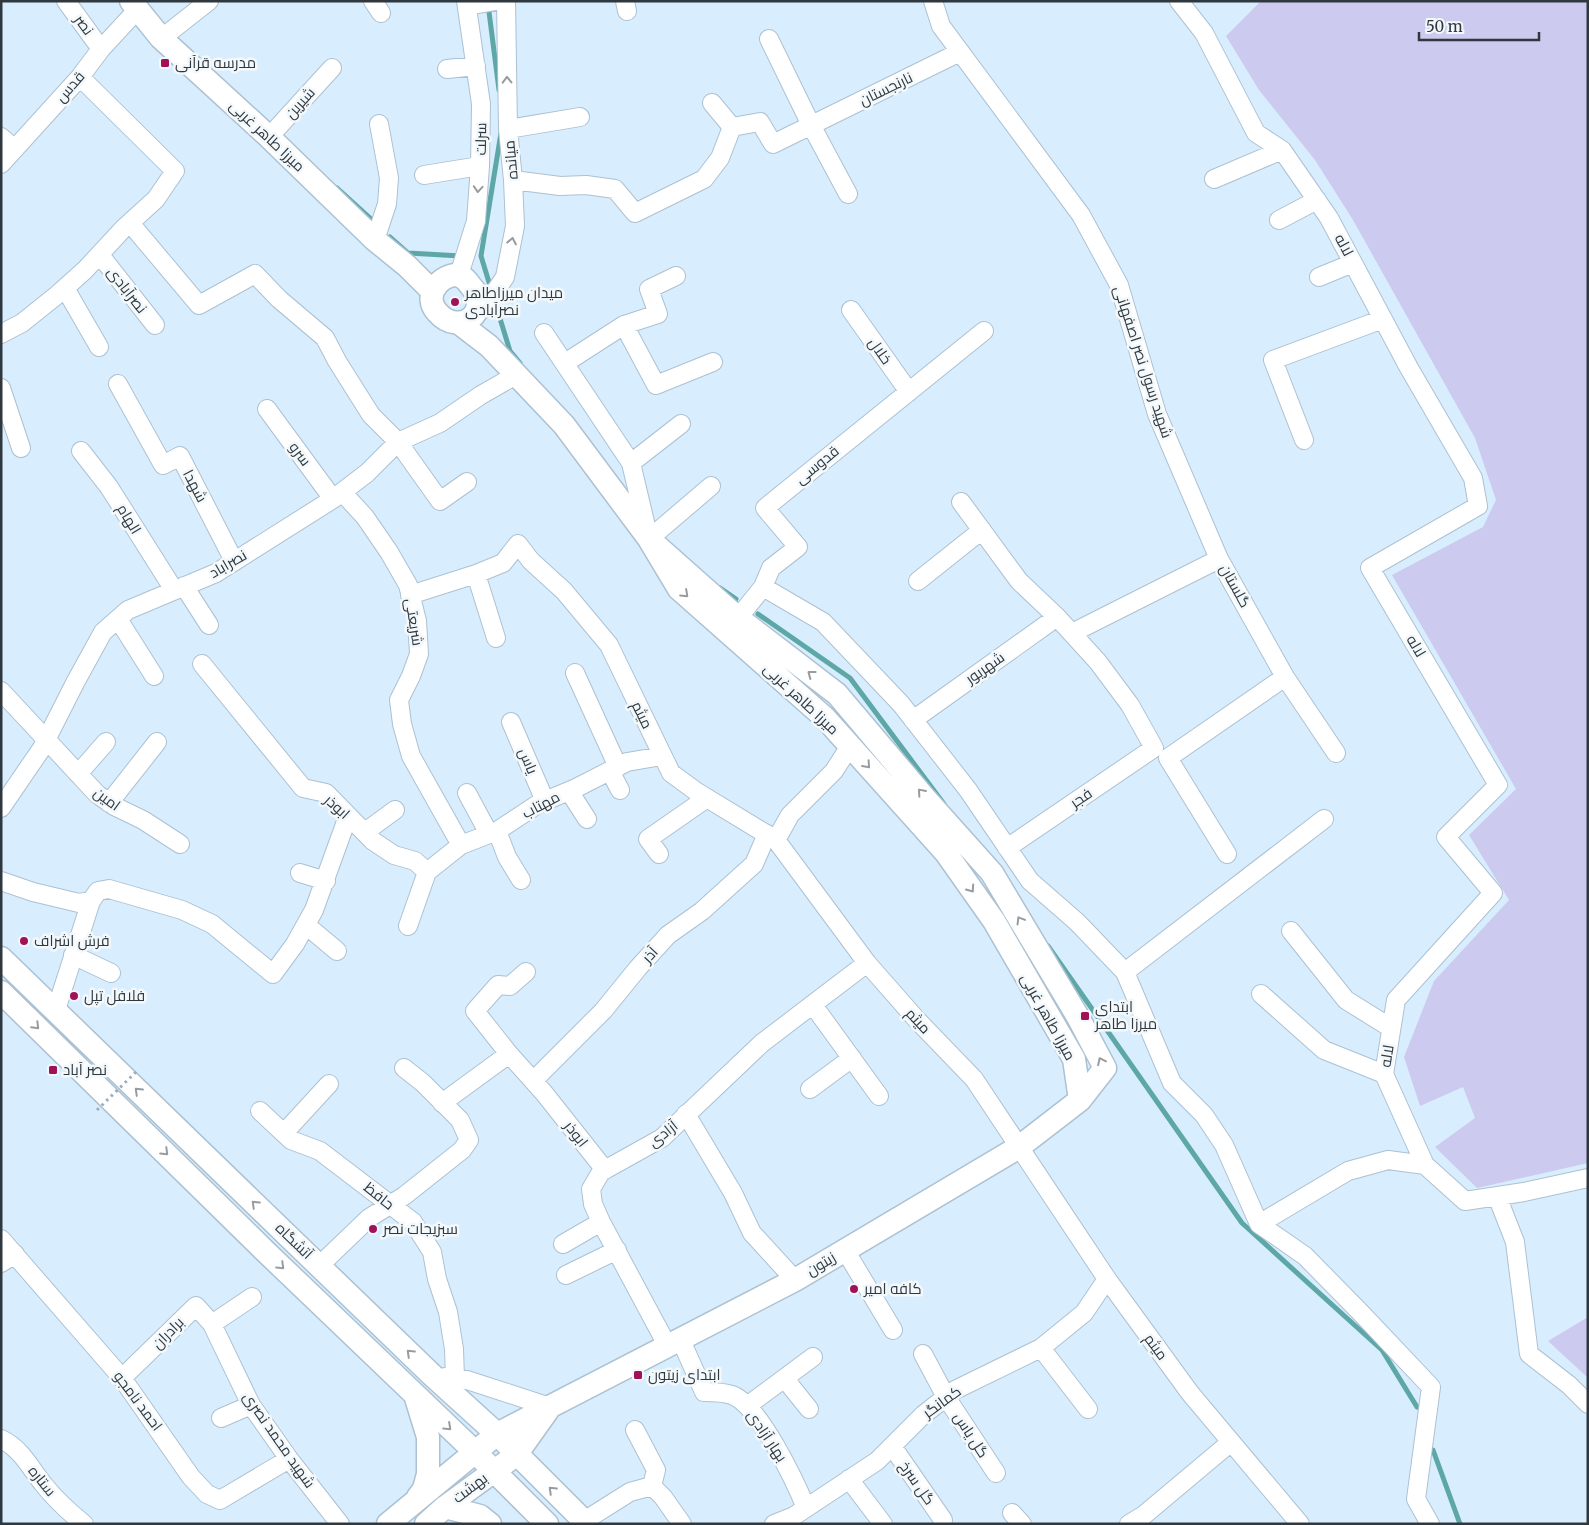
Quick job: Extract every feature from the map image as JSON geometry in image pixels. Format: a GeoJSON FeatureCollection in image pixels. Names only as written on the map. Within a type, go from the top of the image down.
{"type":"FeatureCollection","features":[{"type":"Feature","properties":{"kind":"main road","name":"میرزا طاهر غربی"},"geometry":{"type":"LineString","coordinates":[[134,5],[161,38],[269,137],[375,240],[408,266],[447,281],[432,300],[434,309],[442,318],[451,322],[480,307],[489,346],[564,424],[649,539],[679,589],[826,718],[946,853],[994,921],[1074,1059],[1080,1100]]}},
{"type":"Feature","properties":{"kind":"main road"},"geometry":{"type":"LineString","coordinates":[[447,281],[472,286],[478,296],[480,307]]}},
{"type":"Feature","properties":{"kind":"main road","name":"میرزا طاهر غربی"},"geometry":{"type":"LineString","coordinates":[[649,539],[738,618],[837,694],[924,797],[992,873],[1078,1017],[1105,1068],[1080,1100]]}},
{"type":"Feature","properties":{"kind":"main road","name":"آتشگاه"},"geometry":{"type":"LineString","coordinates":[[1,958],[432,1375],[497,1434],[516,1455],[586,1522]]}},
{"type":"Feature","properties":{"kind":"main road","name":"آتشگاه"},"geometry":{"type":"LineString","coordinates":[[1,992],[416,1397],[494,1470],[547,1524]]}},
{"type":"Feature","properties":{"kind":"main road","name":"زیتون"},"geometry":{"type":"LineString","coordinates":[[497,1434],[795,1280],[1019,1147],[1080,1100]]}},
{"type":"Feature","properties":{"kind":"main road"},"geometry":{"type":"LineString","coordinates":[[413,1503],[424,1489],[428,1474],[428,1437],[416,1397]]}},
{"type":"Feature","properties":{"kind":"main road","name":"زیتون"},"geometry":{"type":"LineString","coordinates":[[516,1455],[550,1407]]}},
{"type":"Feature","properties":{"kind":"main road","name":"بهشت"},"geometry":{"type":"LineString","coordinates":[[390,1523],[497,1434]]}},
{"type":"Feature","properties":{"kind":"main road","name":"بهشت"},"geometry":{"type":"LineString","coordinates":[[426,1524],[445,1507],[516,1455]]}},
{"type":"Feature","properties":{"kind":"main road"},"geometry":{"type":"LineString","coordinates":[[445,1507],[480,1516],[490,1524]]}},
{"type":"Feature","properties":{"kind":"street","name":"نصر"},"geometry":{"type":"LineString","coordinates":[[66,1],[101,49]]}},
{"type":"Feature","properties":{"kind":"street"},"geometry":{"type":"LineString","coordinates":[[167,34],[209,1]]}},
{"type":"Feature","properties":{"kind":"street","name":"میانده"},"geometry":{"type":"LineString","coordinates":[[480,307],[505,277],[515,226],[508,129],[506,1]]}},
{"type":"Feature","properties":{"kind":"street","name":"شهید رسول نصر اصفهانی"},"geometry":{"type":"LineString","coordinates":[[933,1],[941,26],[1081,215],[1118,285],[1157,414],[1219,559]]}},
{"type":"Feature","properties":{"kind":"street","name":"لاله"},"geometry":{"type":"LineString","coordinates":[[1179,1],[1204,33],[1256,133],[1282,150],[1329,218],[1409,368],[1473,478],[1478,506],[1370,568],[1498,785],[1446,837],[1493,893],[1396,1000],[1384,1074],[1425,1165],[1465,1201],[1524,1192],[1588,1178]]}},
{"type":"Feature","properties":{"kind":"street","name":"سرلت"},"geometry":{"type":"LineString","coordinates":[[447,281],[476,221],[480,166],[481,104],[476,66],[481,3]]}},
{"type":"Feature","properties":{"kind":"street","name":"قدس"},"geometry":{"type":"LineString","coordinates":[[1,164],[80,77],[134,5]]}},
{"type":"Feature","properties":{"kind":"street"},"geometry":{"type":"LineString","coordinates":[[769,39],[848,194]]}},
{"type":"Feature","properties":{"kind":"street","name":"نارنجستان"},"geometry":{"type":"LineString","coordinates":[[732,127],[760,122],[774,144],[960,52]]}},
{"type":"Feature","properties":{"kind":"street"},"geometry":{"type":"LineString","coordinates":[[448,69],[476,66]]}},
{"type":"Feature","properties":{"kind":"street","name":"شیرین"},"geometry":{"type":"LineString","coordinates":[[269,137],[332,68]]}},
{"type":"Feature","properties":{"kind":"street"},"geometry":{"type":"LineString","coordinates":[[1,334],[22,323],[65,288],[156,199],[176,172],[80,77]]}},
{"type":"Feature","properties":{"kind":"street"},"geometry":{"type":"LineString","coordinates":[[513,180],[560,186],[586,185],[615,189],[634,213],[704,179],[720,158],[732,127],[712,103]]}},
{"type":"Feature","properties":{"kind":"street"},"geometry":{"type":"LineString","coordinates":[[508,129],[580,117]]}},
{"type":"Feature","properties":{"kind":"street"},"geometry":{"type":"LineString","coordinates":[[375,240],[387,204],[389,178],[379,124]]}},
{"type":"Feature","properties":{"kind":"street"},"geometry":{"type":"LineString","coordinates":[[1,137],[15,149]]}},
{"type":"Feature","properties":{"kind":"street"},"geometry":{"type":"LineString","coordinates":[[1214,180],[1282,150]]}},
{"type":"Feature","properties":{"kind":"street"},"geometry":{"type":"LineString","coordinates":[[424,175],[480,166]]}},
{"type":"Feature","properties":{"kind":"street"},"geometry":{"type":"LineString","coordinates":[[1279,220],[1317,200]]}},
{"type":"Feature","properties":{"kind":"street"},"geometry":{"type":"LineString","coordinates":[[130,223],[199,305],[254,274],[279,299],[325,338],[371,415],[398,442],[440,501],[467,482]]}},
{"type":"Feature","properties":{"kind":"street","name":"نصرآبادی"},"geometry":{"type":"LineString","coordinates":[[100,255],[155,325]]}},
{"type":"Feature","properties":{"kind":"street"},"geometry":{"type":"LineString","coordinates":[[1318,277],[1354,263]]}},
{"type":"Feature","properties":{"kind":"street"},"geometry":{"type":"LineString","coordinates":[[565,363],[624,325],[658,314],[649,289],[676,276]]}},
{"type":"Feature","properties":{"kind":"street"},"geometry":{"type":"LineString","coordinates":[[65,288],[99,347]]}},
{"type":"Feature","properties":{"kind":"street","name":"خلال"},"geometry":{"type":"LineString","coordinates":[[851,310],[909,392]]}},
{"type":"Feature","properties":{"kind":"street"},"geometry":{"type":"LineString","coordinates":[[1304,440],[1273,360],[1383,319]]}},
{"type":"Feature","properties":{"kind":"street"},"geometry":{"type":"LineString","coordinates":[[624,325],[656,386],[713,362]]}},
{"type":"Feature","properties":{"kind":"street","name":"قدوسی"},"geometry":{"type":"LineString","coordinates":[[738,618],[763,587],[771,568],[798,547],[765,508],[984,331]]}},
{"type":"Feature","properties":{"kind":"street"},"geometry":{"type":"LineString","coordinates":[[544,333],[631,463],[649,539],[711,486]]}},
{"type":"Feature","properties":{"kind":"street","name":"نصراباد"},"geometry":{"type":"LineString","coordinates":[[1,808],[46,739],[103,632],[128,610],[216,572],[338,495],[367,473],[398,442],[440,423],[481,395],[516,375]]}},
{"type":"Feature","properties":{"kind":"street","name":"شهدا"},"geometry":{"type":"LineString","coordinates":[[118,384],[163,465],[180,456],[234,561]]}},
{"type":"Feature","properties":{"kind":"street"},"geometry":{"type":"LineString","coordinates":[[1,388],[21,448]]}},
{"type":"Feature","properties":{"kind":"street","name":"سرو"},"geometry":{"type":"LineString","coordinates":[[267,410],[338,495]]}},
{"type":"Feature","properties":{"kind":"street"},"geometry":{"type":"LineString","coordinates":[[631,463],[681,424]]}},
{"type":"Feature","properties":{"kind":"street","name":"الهام"},"geometry":{"type":"LineString","coordinates":[[81,451],[109,487],[179,588],[209,625]]}},
{"type":"Feature","properties":{"kind":"street","name":"شریعتی"},"geometry":{"type":"LineString","coordinates":[[338,495],[365,516],[390,552],[408,585],[417,621],[419,654],[400,700],[402,724],[411,756],[461,845]]}},
{"type":"Feature","properties":{"kind":"street"},"geometry":{"type":"LineString","coordinates":[[961,502],[1018,581],[1072,633]]}},
{"type":"Feature","properties":{"kind":"street"},"geometry":{"type":"LineString","coordinates":[[918,581],[982,530]]}},
{"type":"Feature","properties":{"kind":"street","name":"میثم"},"geometry":{"type":"LineString","coordinates":[[476,574],[503,563],[518,544],[531,561],[564,591],[609,644],[671,774],[772,837],[867,964],[917,1020],[974,1079],[1107,1279],[1190,1393],[1300,1524]]}},
{"type":"Feature","properties":{"kind":"street","name":"گلستان"},"geometry":{"type":"LineString","coordinates":[[1072,633],[1219,559],[1285,676],[1336,753]]}},
{"type":"Feature","properties":{"kind":"street"},"geometry":{"type":"LineString","coordinates":[[410,595],[476,574],[496,638]]}},
{"type":"Feature","properties":{"kind":"street"},"geometry":{"type":"LineString","coordinates":[[763,587],[823,622],[901,704],[968,790],[1030,881],[1077,922],[1125,972],[1172,1084],[1204,1115],[1224,1145],[1259,1224],[1305,1256],[1430,1387],[1416,1499],[1430,1524]]}},
{"type":"Feature","properties":{"kind":"street","name":"شهریور"},"geometry":{"type":"LineString","coordinates":[[913,720],[1057,617]]}},
{"type":"Feature","properties":{"kind":"street"},"geometry":{"type":"LineString","coordinates":[[118,619],[154,676]]}},
{"type":"Feature","properties":{"kind":"street","name":"فجر"},"geometry":{"type":"LineString","coordinates":[[1007,848],[1154,748],[1130,705],[1098,662],[1072,633]]}},
{"type":"Feature","properties":{"kind":"street","name":"ابوذر"},"geometry":{"type":"LineString","coordinates":[[202,664],[303,788],[326,793],[373,841],[394,855],[415,861],[427,872]]}},
{"type":"Feature","properties":{"kind":"street"},"geometry":{"type":"LineString","coordinates":[[575,673],[614,769],[620,790]]}},
{"type":"Feature","properties":{"kind":"street"},"geometry":{"type":"LineString","coordinates":[[1227,854],[1168,758],[1285,676]]}},
{"type":"Feature","properties":{"kind":"street","name":"امین"},"geometry":{"type":"LineString","coordinates":[[1,691],[97,794],[109,803],[143,820],[180,844]]}},
{"type":"Feature","properties":{"kind":"street","name":"یاس"},"geometry":{"type":"LineString","coordinates":[[511,722],[545,801]]}},
{"type":"Feature","properties":{"kind":"street"},"geometry":{"type":"LineString","coordinates":[[78,774],[106,742]]}},
{"type":"Feature","properties":{"kind":"street"},"geometry":{"type":"LineString","coordinates":[[109,803],[157,742]]}},
{"type":"Feature","properties":{"kind":"street","name":"آذر"},"geometry":{"type":"LineString","coordinates":[[534,1081],[603,1011],[668,935],[702,911],[754,864],[790,815],[834,771],[850,746]]}},
{"type":"Feature","properties":{"kind":"street","name":"مهتاب"},"geometry":{"type":"LineString","coordinates":[[427,872],[461,845],[493,832],[545,801],[627,762],[662,756]]}},
{"type":"Feature","properties":{"kind":"street"},"geometry":{"type":"LineString","coordinates":[[569,791],[587,819]]}},
{"type":"Feature","properties":{"kind":"street"},"geometry":{"type":"LineString","coordinates":[[467,793],[493,832],[521,880]]}},
{"type":"Feature","properties":{"kind":"street"},"geometry":{"type":"LineString","coordinates":[[659,854],[648,839],[707,798]]}},
{"type":"Feature","properties":{"kind":"street"},"geometry":{"type":"LineString","coordinates":[[365,832],[395,810]]}},
{"type":"Feature","properties":{"kind":"street"},"geometry":{"type":"LineString","coordinates":[[56,1010],[91,900],[98,891],[108,889],[182,910],[212,924],[273,974],[295,944],[314,910],[348,816]]}},
{"type":"Feature","properties":{"kind":"street"},"geometry":{"type":"LineString","coordinates":[[1125,972],[1324,819]]}},
{"type":"Feature","properties":{"kind":"street"},"geometry":{"type":"LineString","coordinates":[[408,926],[427,872]]}},
{"type":"Feature","properties":{"kind":"street"},"geometry":{"type":"LineString","coordinates":[[300,873],[326,881]]}},
{"type":"Feature","properties":{"kind":"street"},"geometry":{"type":"LineString","coordinates":[[1,881],[33,892],[80,903],[91,900]]}},
{"type":"Feature","properties":{"kind":"street"},"geometry":{"type":"LineString","coordinates":[[306,925],[337,951]]}},
{"type":"Feature","properties":{"kind":"street"},"geometry":{"type":"LineString","coordinates":[[1291,931],[1346,1000],[1391,1028]]}},
{"type":"Feature","properties":{"kind":"street"},"geometry":{"type":"LineString","coordinates":[[73,955],[111,972]]}},
{"type":"Feature","properties":{"kind":"street","name":"آزادی"},"geometry":{"type":"LineString","coordinates":[[674,1341],[601,1222],[593,1204],[591,1189],[601,1172],[662,1138],[762,1043],[867,964]]}},
{"type":"Feature","properties":{"kind":"street","name":"ابوذر"},"geometry":{"type":"LineString","coordinates":[[526,972],[510,986],[498,985],[474,1011],[534,1081],[605,1170]]}},
{"type":"Feature","properties":{"kind":"street"},"geometry":{"type":"LineString","coordinates":[[1261,994],[1324,1050],[1384,1074]]}},
{"type":"Feature","properties":{"kind":"street"},"geometry":{"type":"LineString","coordinates":[[813,1005],[879,1096]]}},
{"type":"Feature","properties":{"kind":"street"},"geometry":{"type":"LineString","coordinates":[[442,1103],[509,1054]]}},
{"type":"Feature","properties":{"kind":"street"},"geometry":{"type":"LineString","coordinates":[[810,1089],[852,1058]]}},
{"type":"Feature","properties":{"kind":"street"},"geometry":{"type":"LineString","coordinates":[[319,1266],[369,1218],[390,1205],[462,1150],[469,1140],[460,1120],[423,1083],[404,1068]]}},
{"type":"Feature","properties":{"kind":"street"},"geometry":{"type":"LineString","coordinates":[[284,1134],[329,1084]]}},
{"type":"Feature","properties":{"kind":"street","name":"حافظ"},"geometry":{"type":"LineString","coordinates":[[260,1111],[291,1140],[320,1151],[413,1222],[432,1252],[437,1279],[448,1312],[454,1349],[455,1378]]}},
{"type":"Feature","properties":{"kind":"street"},"geometry":{"type":"LineString","coordinates":[[686,1114],[733,1193],[752,1232],[795,1280]]}},
{"type":"Feature","properties":{"kind":"street"},"geometry":{"type":"LineString","coordinates":[[1259,1224],[1348,1171],[1388,1160],[1425,1165]]}},
{"type":"Feature","properties":{"kind":"street"},"geometry":{"type":"LineString","coordinates":[[1497,1196],[1514,1242],[1529,1354],[1570,1386],[1588,1404]]}},
{"type":"Feature","properties":{"kind":"street"},"geometry":{"type":"LineString","coordinates":[[564,1244],[601,1222]]}},
{"type":"Feature","properties":{"kind":"street","name":"احمد نامجو"},"geometry":{"type":"LineString","coordinates":[[1,1239],[8,1258],[122,1378],[191,1477],[207,1494],[220,1500],[289,1459]]}},
{"type":"Feature","properties":{"kind":"street"},"geometry":{"type":"LineString","coordinates":[[566,1275],[617,1250]]}},
{"type":"Feature","properties":{"kind":"street"},"geometry":{"type":"LineString","coordinates":[[844,1250],[892,1330]]}},
{"type":"Feature","properties":{"kind":"street","name":"کمانگر"},"geometry":{"type":"LineString","coordinates":[[774,1524],[794,1516],[877,1461],[923,1415],[955,1390],[1041,1348],[1084,1314],[1107,1279]]}},
{"type":"Feature","properties":{"kind":"street"},"geometry":{"type":"LineString","coordinates":[[212,1324],[252,1297]]}},
{"type":"Feature","properties":{"kind":"street","name":"برادران"},"geometry":{"type":"LineString","coordinates":[[122,1378],[196,1306],[212,1324]]}},
{"type":"Feature","properties":{"kind":"street","name":"شهید محمد نصری"},"geometry":{"type":"LineString","coordinates":[[212,1324],[251,1405],[289,1459],[340,1524]]}},
{"type":"Feature","properties":{"kind":"street","name":"بهار آزادی"},"geometry":{"type":"LineString","coordinates":[[674,1341],[704,1392],[718,1392],[733,1396],[747,1406],[779,1451],[806,1508]]}},
{"type":"Feature","properties":{"kind":"street"},"geometry":{"type":"LineString","coordinates":[[1041,1348],[1088,1409]]}},
{"type":"Feature","properties":{"kind":"street","name":"گل یاس"},"geometry":{"type":"LineString","coordinates":[[923,1354],[946,1397],[996,1473]]}},
{"type":"Feature","properties":{"kind":"street"},"geometry":{"type":"LineString","coordinates":[[747,1406],[813,1357]]}},
{"type":"Feature","properties":{"kind":"street"},"geometry":{"type":"LineString","coordinates":[[432,1375],[467,1380],[550,1407]]}},
{"type":"Feature","properties":{"kind":"street"},"geometry":{"type":"LineString","coordinates":[[785,1379],[809,1409]]}},
{"type":"Feature","properties":{"kind":"street"},"geometry":{"type":"LineString","coordinates":[[221,1418],[251,1405]]}},
{"type":"Feature","properties":{"kind":"street"},"geometry":{"type":"LineString","coordinates":[[635,1430],[656,1470],[652,1486]]}},
{"type":"Feature","properties":{"kind":"street"},"geometry":{"type":"LineString","coordinates":[[1129,1524],[1144,1514],[1231,1442]]}},
{"type":"Feature","properties":{"kind":"street","name":"ستاره"},"geometry":{"type":"LineString","coordinates":[[5,1446],[66,1510],[84,1524]]}},
{"type":"Feature","properties":{"kind":"street","name":"گل سرخ"},"geometry":{"type":"LineString","coordinates":[[892,1446],[943,1520]]}},
{"type":"Feature","properties":{"kind":"street"},"geometry":{"type":"LineString","coordinates":[[849,1479],[883,1524]]}},
{"type":"Feature","properties":{"kind":"street"},"geometry":{"type":"LineString","coordinates":[[586,1522],[630,1492],[652,1486]]}},
{"type":"Feature","properties":{"kind":"street"},"geometry":{"type":"LineString","coordinates":[[652,1486],[663,1497],[682,1524]]}},
{"type":"Feature","properties":{"kind":"path"},"geometry":{"type":"LineString","coordinates":[[97,1110],[138,1070]]}},
{"type":"Feature","properties":{"kind":"shaded area"},"geometry":{"type":"Polygon","coordinates":[[[1261,1],[1588,1],[1588,1163],[1477,1188],[1435,1147],[1475,1118],[1463,1087],[1420,1106],[1404,1057],[1434,981],[1509,900],[1469,835],[1516,789],[1392,575],[1483,527],[1496,500],[1475,438],[1353,220],[1315,160],[1259,90],[1226,36],[1261,1]]]}},
{"type":"Feature","properties":{"kind":"shaded area"},"geometry":{"type":"Polygon","coordinates":[[[1588,1317],[1588,1378],[1548,1341],[1588,1317]]]}},
{"type":"Feature","properties":{"kind":"waterway"},"geometry":{"type":"LineString","coordinates":[[488,4],[499,90]]}},
{"type":"Feature","properties":{"kind":"waterway"},"geometry":{"type":"LineString","coordinates":[[491,289],[481,256],[501,133]]}},
{"type":"Feature","properties":{"kind":"waterway"},"geometry":{"type":"LineString","coordinates":[[337,188],[370,218]]}},
{"type":"Feature","properties":{"kind":"waterway"},"geometry":{"type":"LineString","coordinates":[[390,237],[408,253],[461,256]]}},
{"type":"Feature","properties":{"kind":"waterway"},"geometry":{"type":"LineString","coordinates":[[494,299],[510,351],[520,363]]}},
{"type":"Feature","properties":{"kind":"waterway"},"geometry":{"type":"LineString","coordinates":[[720,588],[736,599]]}},
{"type":"Feature","properties":{"kind":"waterway"},"geometry":{"type":"LineString","coordinates":[[758,614],[850,678],[944,804]]}},
{"type":"Feature","properties":{"kind":"waterway"},"geometry":{"type":"LineString","coordinates":[[1048,946],[1242,1223],[1382,1350],[1417,1407]]}},
{"type":"Feature","properties":{"kind":"waterway"},"geometry":{"type":"LineString","coordinates":[[1433,1450],[1460,1524]]}},
{"type":"Feature","properties":{"kind":"place","name":"مدرسه قرآنی"},"geometry":{"type":"Point","coordinates":[165,63]}},
{"type":"Feature","properties":{"kind":"place","name":"میدان میرزاطاهر نصرآبادی"},"geometry":{"type":"Point","coordinates":[455,302]}},
{"type":"Feature","properties":{"kind":"place","name":"فرش اشراف"},"geometry":{"type":"Point","coordinates":[24,941]}},
{"type":"Feature","properties":{"kind":"place","name":"فلافل تپل"},"geometry":{"type":"Point","coordinates":[74,996]}},
{"type":"Feature","properties":{"kind":"place","name":"ابتدای میرزا طاهر"},"geometry":{"type":"Point","coordinates":[1085,1016]}},
{"type":"Feature","properties":{"kind":"place","name":"نصر آباد"},"geometry":{"type":"Point","coordinates":[53,1070]}},
{"type":"Feature","properties":{"kind":"place","name":"سبزیجات نصر"},"geometry":{"type":"Point","coordinates":[373,1229]}},
{"type":"Feature","properties":{"kind":"place","name":"کافه امیر"},"geometry":{"type":"Point","coordinates":[854,1289]}},
{"type":"Feature","properties":{"kind":"place","name":"ابتدای زیتون"},"geometry":{"type":"Point","coordinates":[638,1375]}}]}
